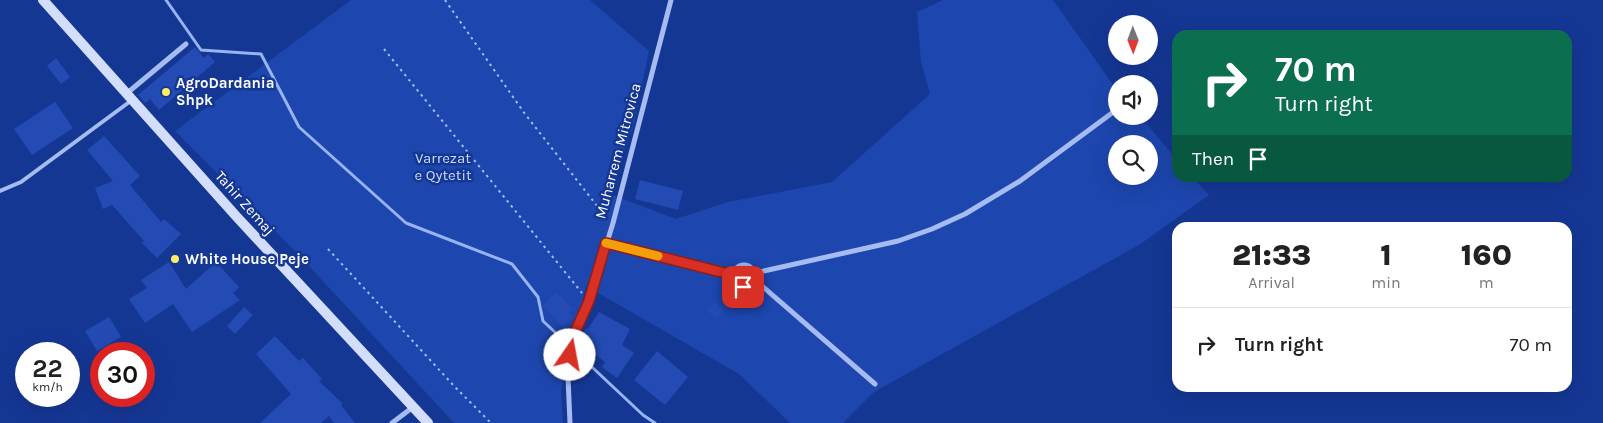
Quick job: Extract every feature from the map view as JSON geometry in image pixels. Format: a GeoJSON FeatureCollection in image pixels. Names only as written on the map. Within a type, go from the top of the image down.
{"type":"FeatureCollection","features":[{"type":"Feature","properties":{"kind":"main road","name":"Tahir Zemaj"},"geometry":{"type":"LineString","coordinates":[[43,0],[129,97],[428,423]]}},
{"type":"Feature","properties":{"kind":"street","name":"Muharrem Mitrovica"},"geometry":{"type":"LineString","coordinates":[[570,423],[568,377],[572,339],[589,301],[613,222],[671,0]]}},
{"type":"Feature","properties":{"kind":"street"},"geometry":{"type":"LineString","coordinates":[[129,97],[186,44]]}},
{"type":"Feature","properties":{"kind":"street"},"geometry":{"type":"LineString","coordinates":[[755,273],[898,241],[966,214],[1020,182],[1108,116]]}},
{"type":"Feature","properties":{"kind":"street"},"geometry":{"type":"LineString","coordinates":[[606,243],[733,275]]}},
{"type":"Feature","properties":{"kind":"street"},"geometry":{"type":"LineString","coordinates":[[744,265],[751,267],[755,273],[755,280],[750,286],[740,286],[734,282],[733,275],[737,268],[744,265]]}},
{"type":"Feature","properties":{"kind":"street"},"geometry":{"type":"LineString","coordinates":[[755,280],[875,384]]}},
{"type":"Feature","properties":{"kind":"street"},"geometry":{"type":"LineString","coordinates":[[392,423],[413,407]]}},
{"type":"Feature","properties":{"kind":"lane"},"geometry":{"type":"LineString","coordinates":[[0,191],[21,182],[129,97]]}},
{"type":"Feature","properties":{"kind":"path"},"geometry":{"type":"LineString","coordinates":[[445,0],[525,114],[613,222]]}},
{"type":"Feature","properties":{"kind":"path"},"geometry":{"type":"LineString","coordinates":[[384,49],[589,301]]}},
{"type":"Feature","properties":{"kind":"path"},"geometry":{"type":"LineString","coordinates":[[328,249],[455,387],[491,423]]}},
{"type":"Feature","properties":{"kind":"green space","name":"Varrezat e Qytetit"},"geometry":{"type":"Polygon","coordinates":[[[351,0],[590,0],[649,51],[633,128],[607,193],[676,219],[728,202],[832,182],[930,94],[921,62],[917,12],[943,0],[1053,0],[1108,78],[1108,125],[1148,125],[1156,135],[1108,135],[1108,185],[1158,185],[1158,137],[1172,154],[1172,182],[1197,182],[1209,195],[1139,245],[874,392],[843,423],[790,423],[739,374],[586,286],[561,390],[563,423],[454,423],[295,251],[175,131],[351,0]]]}},
{"type":"Feature","properties":{"kind":"building"},"geometry":{"type":"Polygon","coordinates":[[[195,47],[204,58],[208,54],[215,62],[159,110],[150,99],[145,103],[138,95],[195,47]]]}},
{"type":"Feature","properties":{"kind":"building"},"geometry":{"type":"Polygon","coordinates":[[[56,58],[70,77],[61,84],[47,66],[56,58]]]}},
{"type":"Feature","properties":{"kind":"building"},"geometry":{"type":"Polygon","coordinates":[[[55,102],[73,128],[32,155],[14,129],[55,102]]]}},
{"type":"Feature","properties":{"kind":"building"},"geometry":{"type":"Polygon","coordinates":[[[104,136],[140,176],[130,185],[161,222],[164,219],[181,234],[157,258],[142,243],[144,241],[112,205],[103,209],[95,188],[113,181],[87,150],[104,136]]]}},
{"type":"Feature","properties":{"kind":"building"},"geometry":{"type":"Polygon","coordinates":[[[640,180],[683,191],[678,210],[635,199],[640,180]]]}},
{"type":"Feature","properties":{"kind":"building"},"geometry":{"type":"Polygon","coordinates":[[[169,262],[186,289],[216,262],[239,287],[233,293],[240,300],[192,332],[173,304],[145,323],[129,299],[147,288],[141,280],[169,262]]]}},
{"type":"Feature","properties":{"kind":"building"},"geometry":{"type":"Polygon","coordinates":[[[557,292],[573,309],[569,313],[573,317],[563,327],[542,306],[557,292]]]}},
{"type":"Feature","properties":{"kind":"building"},"geometry":{"type":"Polygon","coordinates":[[[715,302],[724,311],[716,319],[707,310],[715,302]]]}},
{"type":"Feature","properties":{"kind":"building"},"geometry":{"type":"Polygon","coordinates":[[[244,307],[253,315],[235,334],[227,326],[244,307]]]}},
{"type":"Feature","properties":{"kind":"building"},"geometry":{"type":"Polygon","coordinates":[[[599,312],[630,329],[622,345],[634,353],[617,378],[602,367],[605,362],[576,341],[586,328],[588,329],[599,312]]]}},
{"type":"Feature","properties":{"kind":"building"},"geometry":{"type":"Polygon","coordinates":[[[109,317],[121,337],[112,342],[92,342],[85,331],[109,317]]]}},
{"type":"Feature","properties":{"kind":"building"},"geometry":{"type":"Polygon","coordinates":[[[275,336],[299,361],[303,358],[322,379],[319,381],[343,404],[341,405],[355,423],[334,423],[329,416],[321,423],[260,423],[291,394],[256,354],[275,336]]]}},
{"type":"Feature","properties":{"kind":"building"},"geometry":{"type":"Polygon","coordinates":[[[657,351],[688,377],[665,405],[634,380],[657,351]]]}},
{"type":"Feature","properties":{"kind":"waterway"},"geometry":{"type":"LineString","coordinates":[[166,0],[201,50],[261,54],[299,127],[406,223],[512,264],[538,297],[543,321],[643,415],[655,423]]}},
{"type":"Feature","properties":{"kind":"slow traffic"},"geometry":{"type":"LineString","coordinates":[[606,243],[658,256]]}},
{"type":"Feature","properties":{"kind":"place","name":"AgroDardania Shpk"},"geometry":{"type":"Point","coordinates":[166,92]}},
{"type":"Feature","properties":{"kind":"place","name":"White House Peje"},"geometry":{"type":"Point","coordinates":[175,259]}},
{"type":"Feature","properties":{"kind":"route"},"geometry":{"type":"LineString","coordinates":[[570,355],[572,339],[589,301],[606,243],[733,275],[734,282],[743,287]]}}]}
